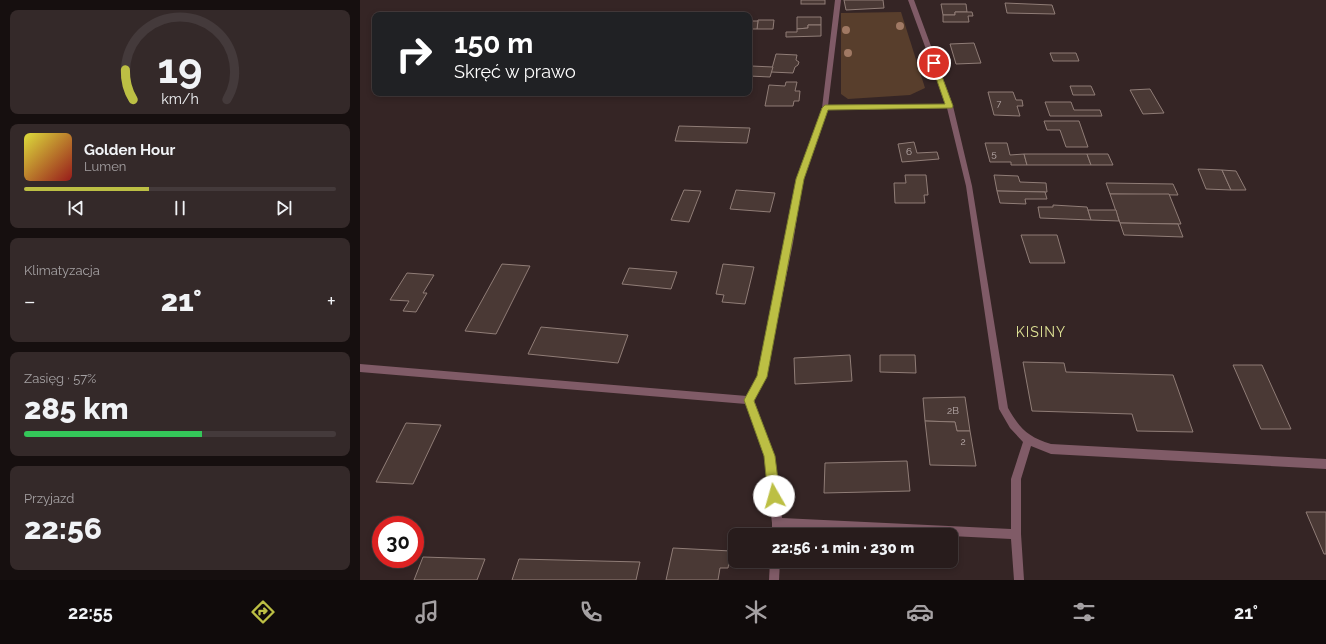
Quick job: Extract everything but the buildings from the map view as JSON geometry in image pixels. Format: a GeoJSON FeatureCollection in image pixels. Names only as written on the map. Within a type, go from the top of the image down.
{"type":"FeatureCollection","features":[{"type":"Feature","properties":{"kind":"street"},"geometry":{"type":"LineString","coordinates":[[777,528],[769,456],[749,400],[762,377],[800,179],[825,108],[838,0]]}},
{"type":"Feature","properties":{"kind":"street"},"geometry":{"type":"LineString","coordinates":[[911,0],[950,106],[969,186],[1004,409],[1014,428],[1028,441],[1051,449],[1326,464]]}},
{"type":"Feature","properties":{"kind":"street"},"geometry":{"type":"LineString","coordinates":[[825,108],[950,106]]}},
{"type":"Feature","properties":{"kind":"street"},"geometry":{"type":"LineString","coordinates":[[360,368],[749,400]]}},
{"type":"Feature","properties":{"kind":"street"},"geometry":{"type":"LineString","coordinates":[[1019,580],[1016,534],[1016,479],[1028,441]]}},
{"type":"Feature","properties":{"kind":"street"},"geometry":{"type":"LineString","coordinates":[[777,523],[1016,534]]}},
{"type":"Feature","properties":{"kind":"street"},"geometry":{"type":"LineString","coordinates":[[774,580],[775,568]]}},
{"type":"Feature","properties":{"kind":"shaded area"},"geometry":{"type":"Polygon","coordinates":[[[901,12],[925,88],[910,95],[848,99],[841,94],[841,13],[901,12]]]}},
{"type":"Feature","properties":{"kind":"district","name":"KISINY"},"geometry":{"type":"Point","coordinates":[1041,332]}},
{"type":"Feature","properties":{"kind":"route"},"geometry":{"type":"LineString","coordinates":[[774,496],[769,456],[749,400],[762,377],[800,179],[825,108],[950,106],[934,63]]}}]}
